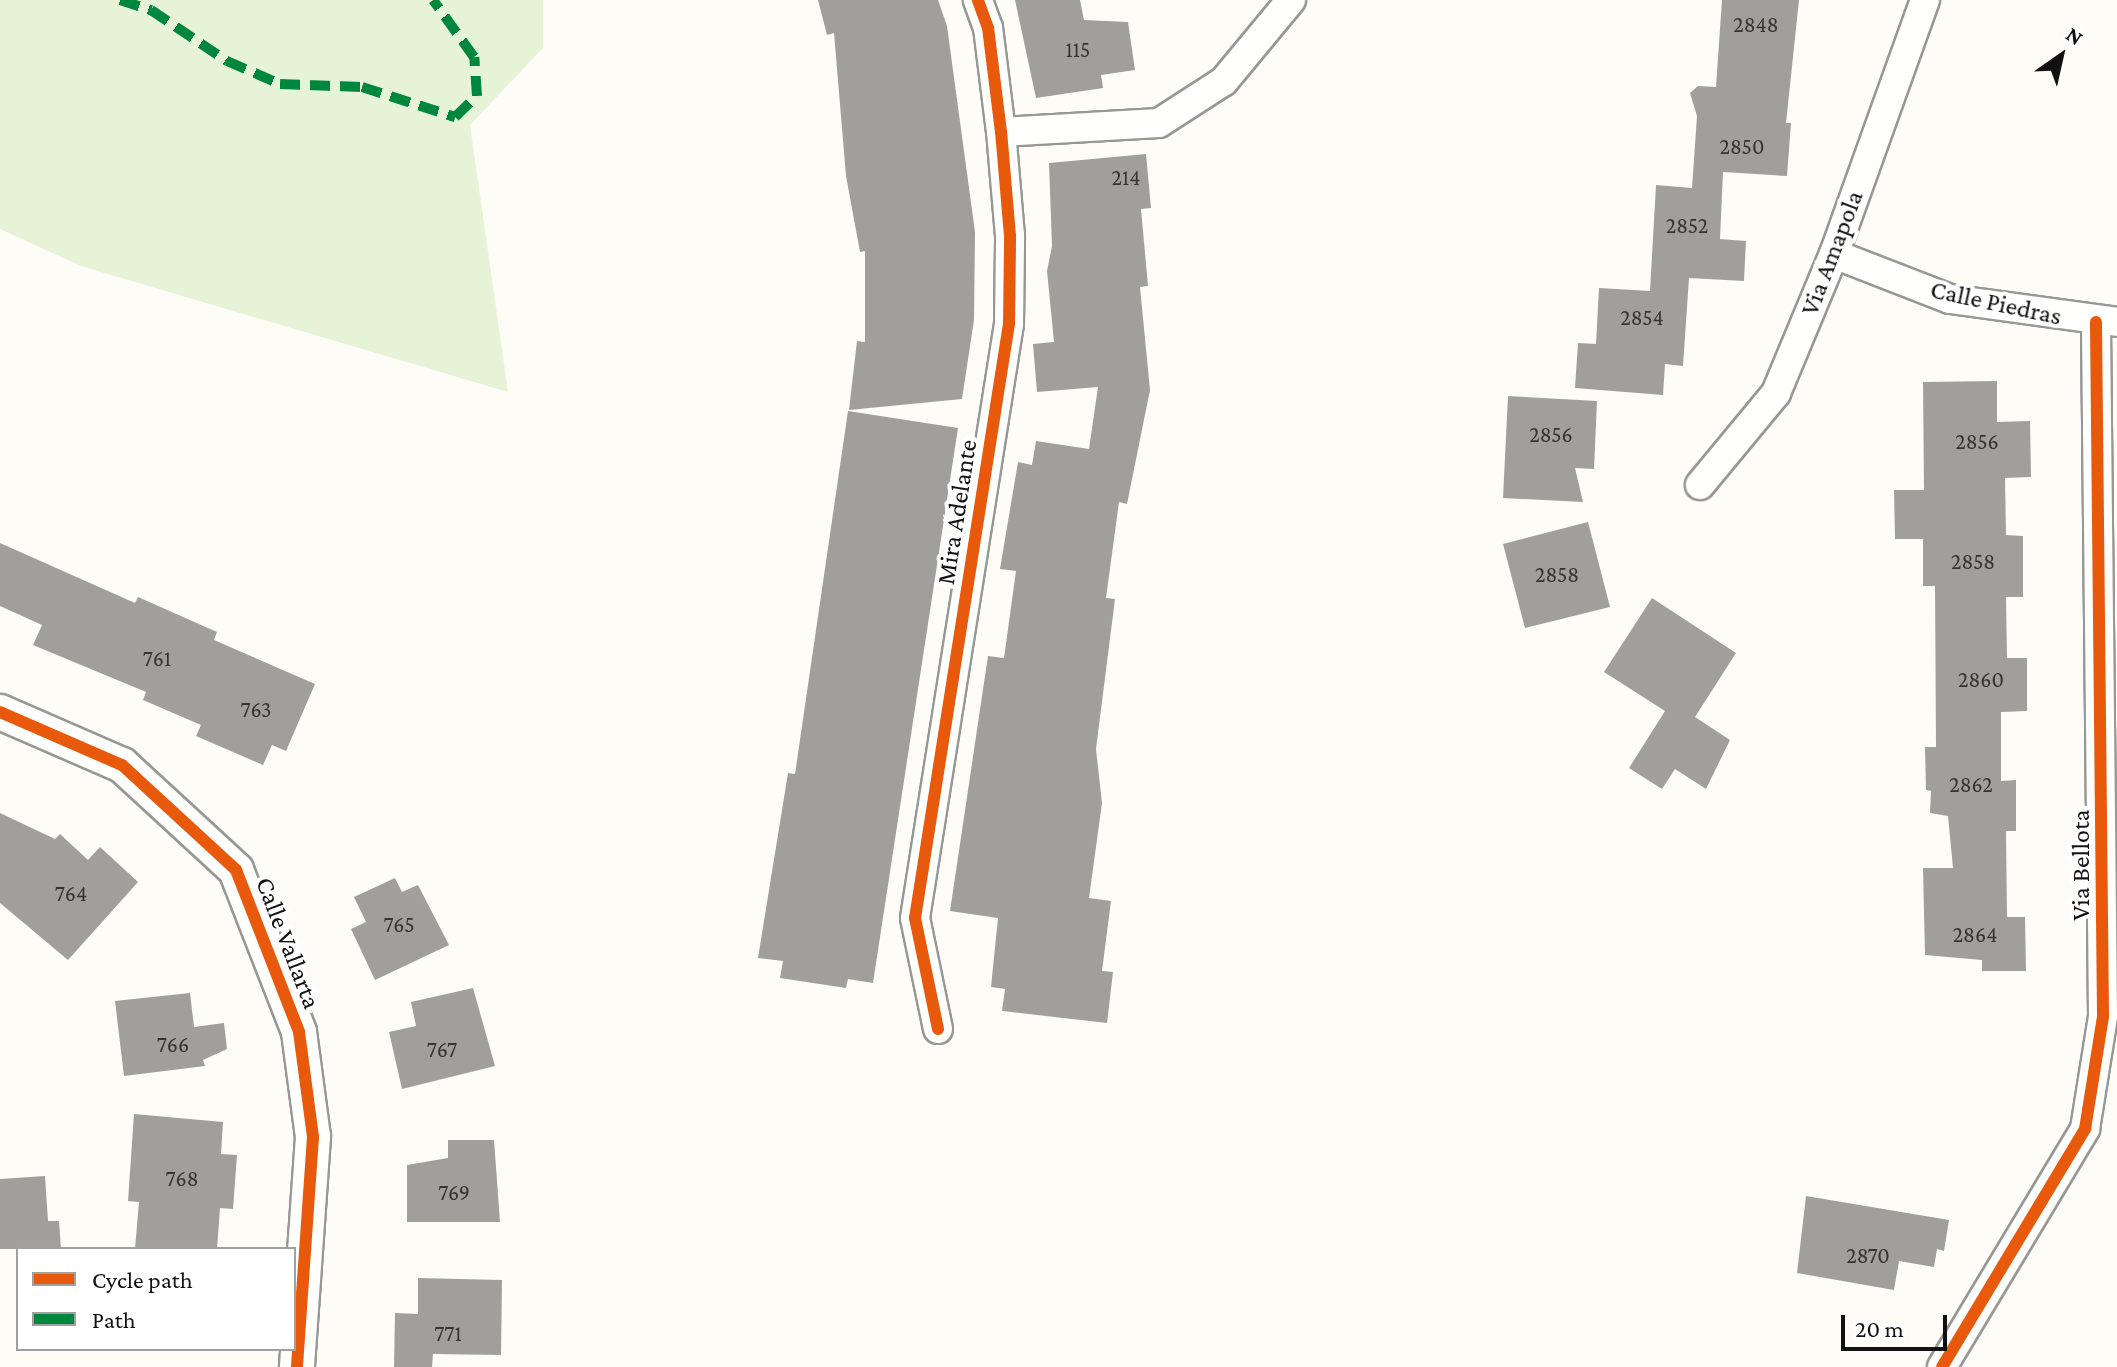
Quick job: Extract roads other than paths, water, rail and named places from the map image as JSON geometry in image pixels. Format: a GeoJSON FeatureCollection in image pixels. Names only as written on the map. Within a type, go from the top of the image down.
{"type":"FeatureCollection","features":[{"type":"Feature","properties":{"kind":"street","name":"Mira Adelante"},"geometry":{"type":"LineString","coordinates":[[938,1029],[915,918],[1009,324],[1001,132],[988,28],[978,0]]}},
{"type":"Feature","properties":{"kind":"street"},"geometry":{"type":"LineString","coordinates":[[1001,132],[1159,123],[1224,81],[1291,0]]}},
{"type":"Feature","properties":{"kind":"street","name":"Via Amapola"},"geometry":{"type":"LineString","coordinates":[[1700,485],[1776,393],[1834,254],[1925,0]]}},
{"type":"Feature","properties":{"kind":"street","name":"Calle Piedras"},"geometry":{"type":"LineString","coordinates":[[1834,254],[1950,299],[2107,322]]}},
{"type":"Feature","properties":{"kind":"street","name":"Via Bellota"},"geometry":{"type":"LineString","coordinates":[[1942,1367],[2085,1129],[2103,1016],[2107,322]]}},
{"type":"Feature","properties":{"kind":"street","name":"Calle Vallarta"},"geometry":{"type":"LineString","coordinates":[[0,712],[122,765],[236,870],[299,1032],[313,1137],[297,1367]]}}]}
